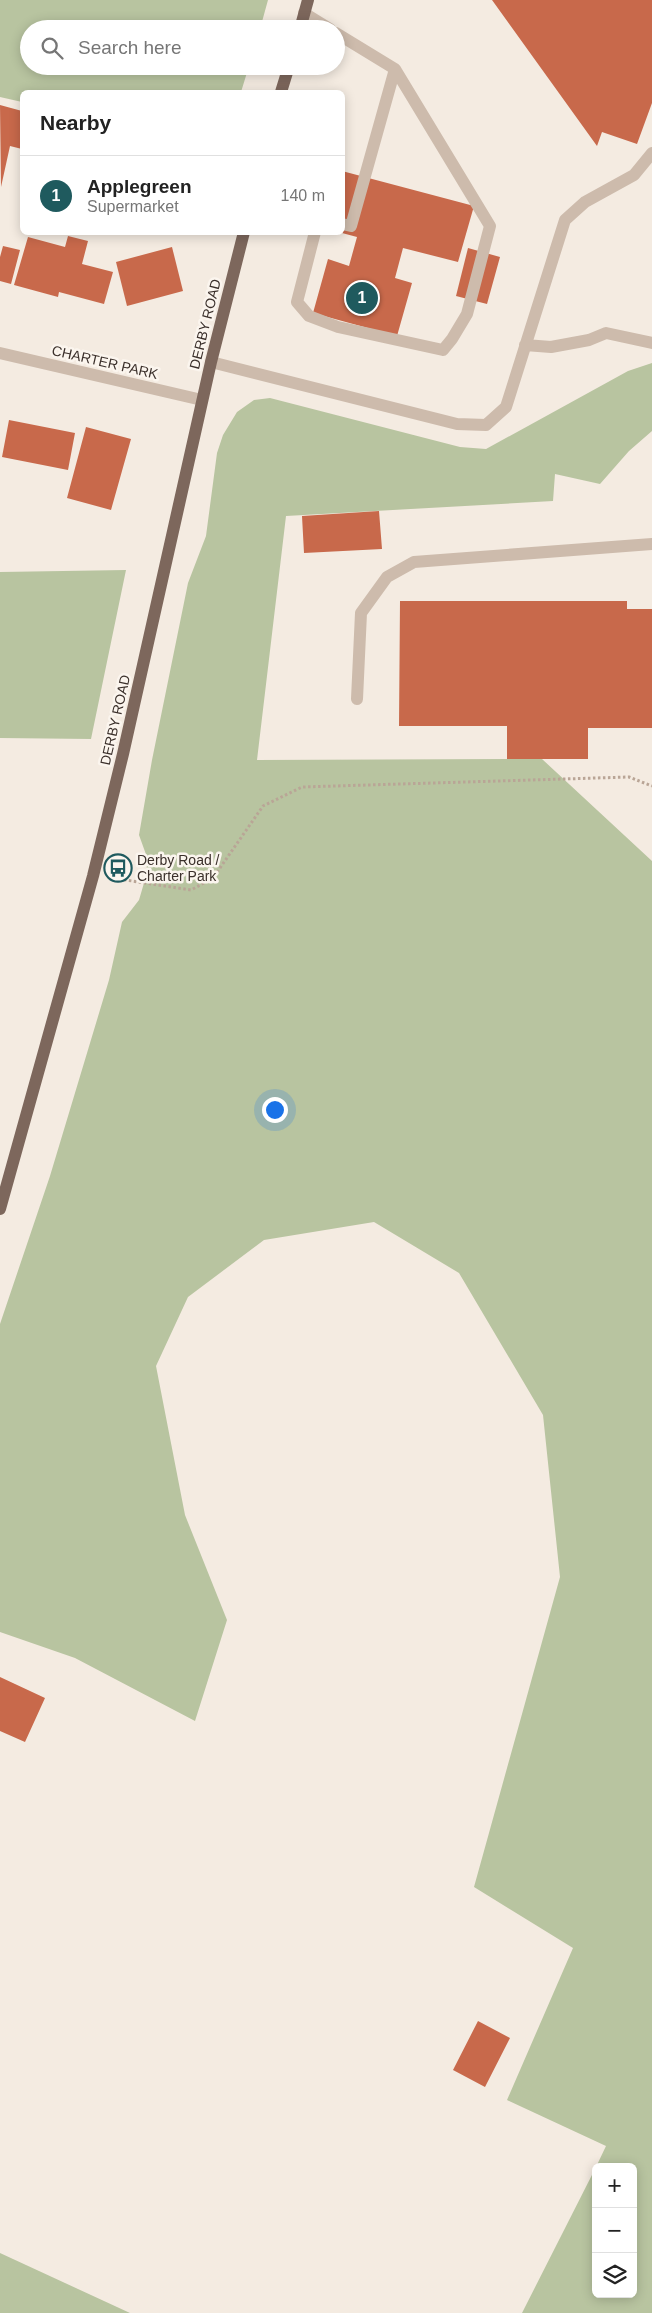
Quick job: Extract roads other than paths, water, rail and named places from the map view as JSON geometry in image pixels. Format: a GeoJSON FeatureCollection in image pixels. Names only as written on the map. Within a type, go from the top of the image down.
{"type":"FeatureCollection","features":[{"type":"Feature","properties":{"kind":"main road"},"geometry":{"type":"LineString","coordinates":[[302,20],[308,0]]}},
{"type":"Feature","properties":{"kind":"main road"},"geometry":{"type":"LineString","coordinates":[[282,90],[286,75]]}},
{"type":"Feature","properties":{"kind":"main road","name":"DERBY ROAD"},"geometry":{"type":"LineString","coordinates":[[0,1210],[93,876],[124,754],[202,400],[243,235]]}},
{"type":"Feature","properties":{"kind":"street"},"geometry":{"type":"LineString","coordinates":[[304,13],[315,20]]}},
{"type":"Feature","properties":{"kind":"street"},"geometry":{"type":"LineString","coordinates":[[314,235],[297,302],[309,316],[338,327],[443,350],[467,314],[490,226],[395,70],[345,39]]}},
{"type":"Feature","properties":{"kind":"street"},"geometry":{"type":"LineString","coordinates":[[345,225],[351,226],[395,70]]}},
{"type":"Feature","properties":{"kind":"street"},"geometry":{"type":"LineString","coordinates":[[211,362],[456,424],[486,425],[506,407],[565,220],[585,202],[634,175],[652,153]]}},
{"type":"Feature","properties":{"kind":"street"},"geometry":{"type":"LineString","coordinates":[[525,345],[551,347],[589,340],[606,333],[652,343]]}},
{"type":"Feature","properties":{"kind":"street","name":"CHARTER PARK"},"geometry":{"type":"LineString","coordinates":[[0,353],[202,400]]}},
{"type":"Feature","properties":{"kind":"street"},"geometry":{"type":"LineString","coordinates":[[357,699],[361,613],[387,577],[414,562],[652,544]]}},
{"type":"Feature","properties":{"kind":"place","name":"Applegreen"},"geometry":{"type":"Point","coordinates":[362,298]}},
{"type":"Feature","properties":{"kind":"place","name":"Derby Road / Charter Park"},"geometry":{"type":"Point","coordinates":[118,868]}}]}
